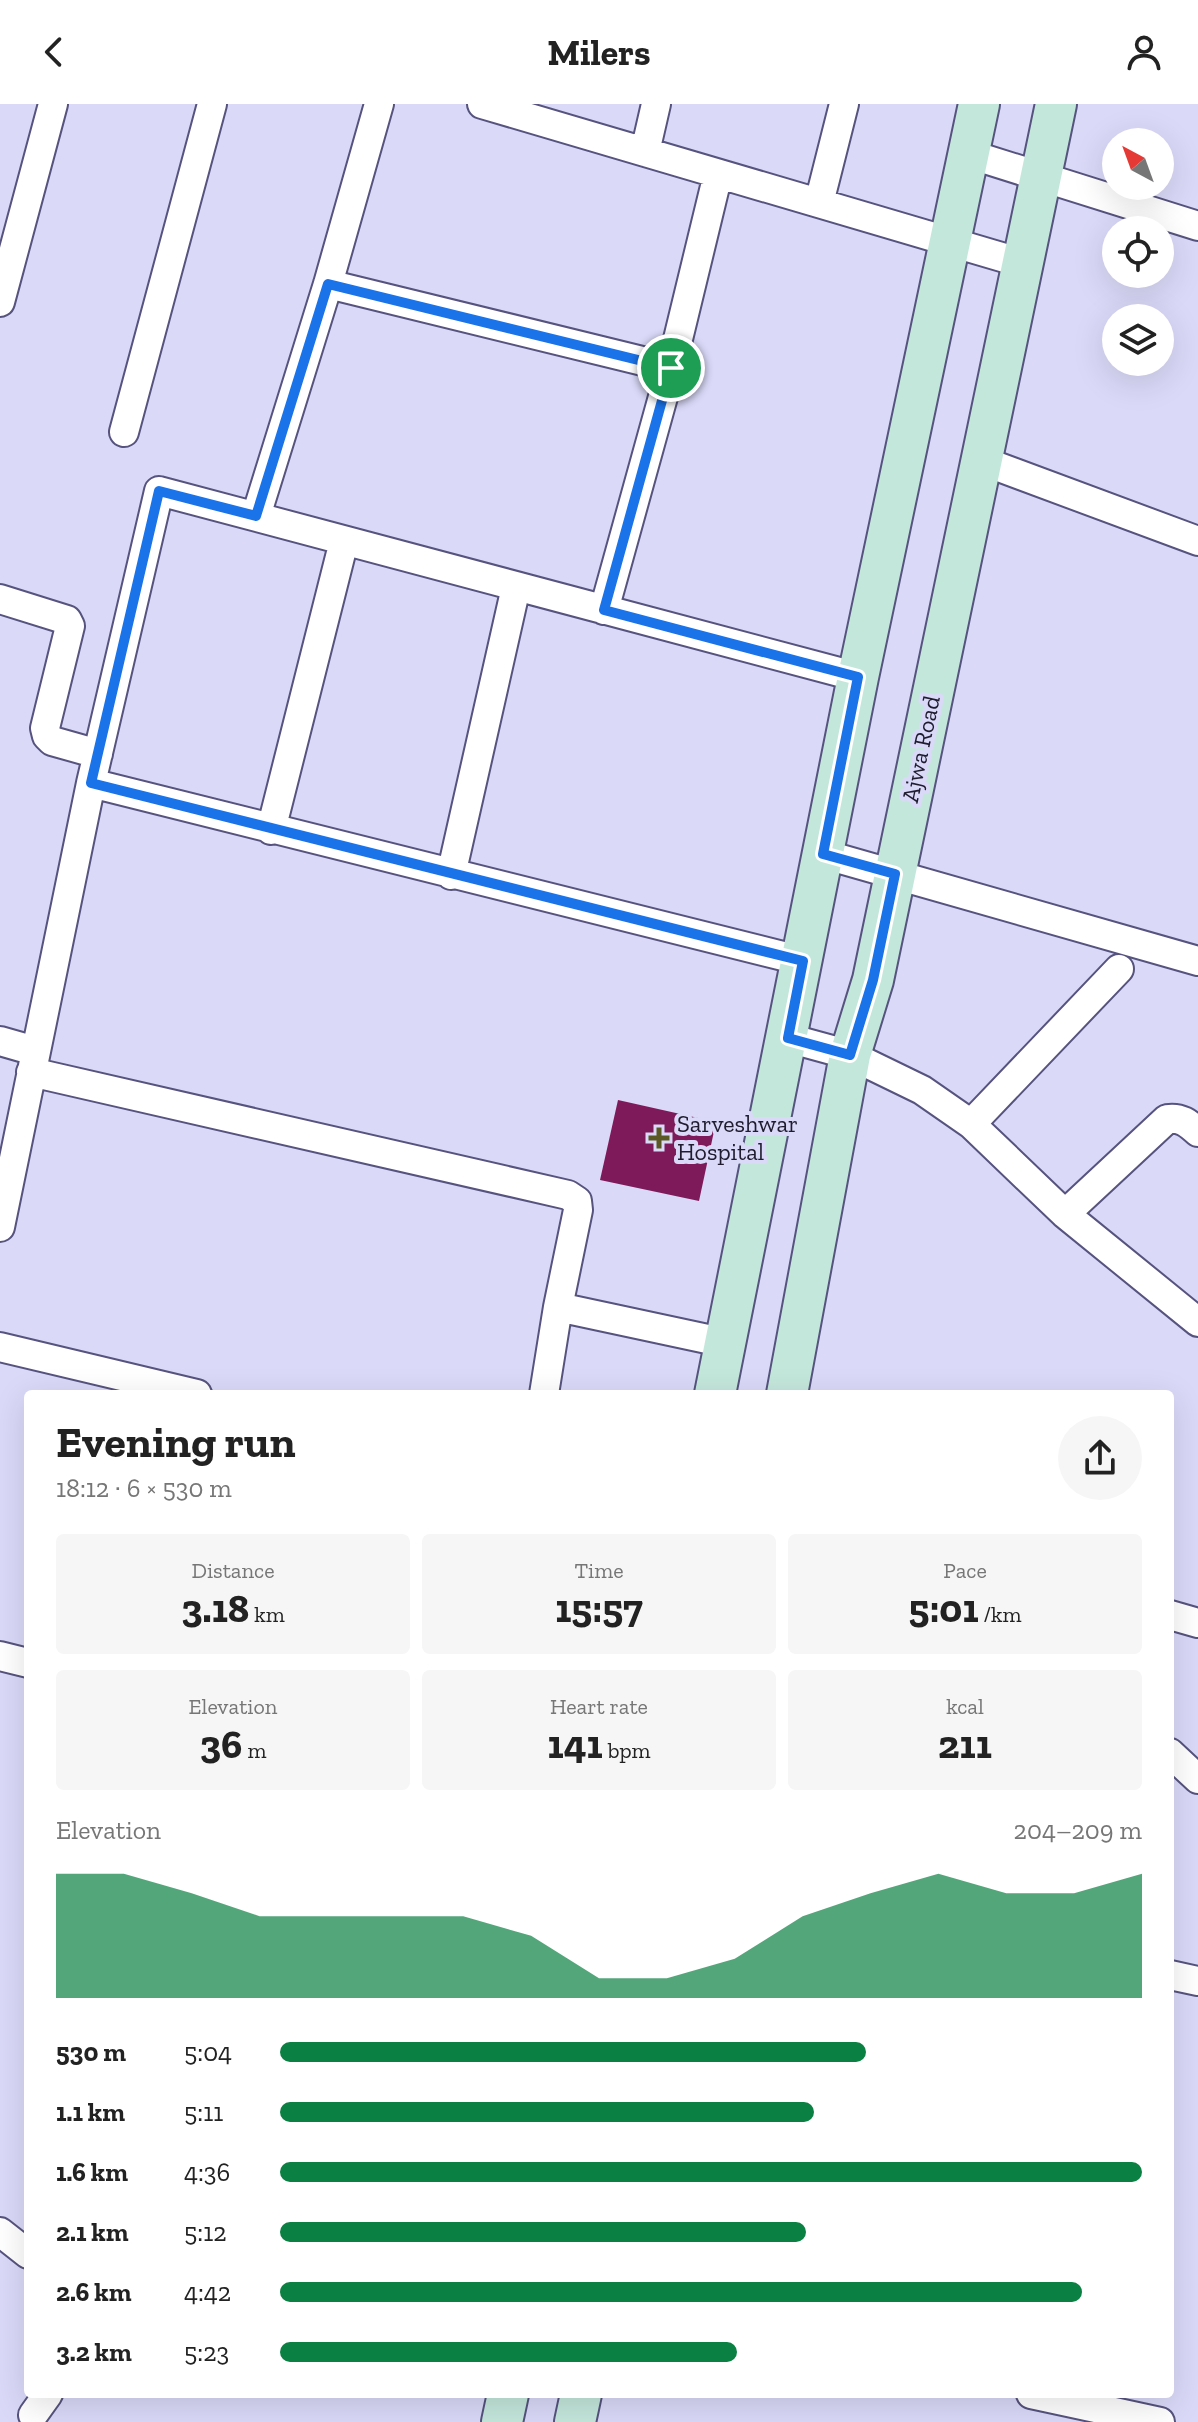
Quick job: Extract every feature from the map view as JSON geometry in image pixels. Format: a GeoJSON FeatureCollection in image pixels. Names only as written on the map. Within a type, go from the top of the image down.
{"type":"FeatureCollection","features":[{"type":"Feature","properties":{"kind":"main road"},"geometry":{"type":"LineString","coordinates":[[716,1390],[858,677],[979,104]]}},
{"type":"Feature","properties":{"kind":"main road","name":"Ajwa Road"},"geometry":{"type":"LineString","coordinates":[[788,1390],[850,1055],[873,980],[1056,104]]}},
{"type":"Feature","properties":{"kind":"main road"},"geometry":{"type":"LineString","coordinates":[[502,2422],[507,2398]]}},
{"type":"Feature","properties":{"kind":"main road"},"geometry":{"type":"LineString","coordinates":[[575,2422],[580,2398]]}},
{"type":"Feature","properties":{"kind":"street"},"geometry":{"type":"LineString","coordinates":[[0,302],[53,104]]}},
{"type":"Feature","properties":{"kind":"street"},"geometry":{"type":"LineString","coordinates":[[124,432],[212,104]]}},
{"type":"Feature","properties":{"kind":"street"},"geometry":{"type":"LineString","coordinates":[[256,516],[328,284],[379,104]]}},
{"type":"Feature","properties":{"kind":"street"},"geometry":{"type":"LineString","coordinates":[[482,104],[1022,263]]}},
{"type":"Feature","properties":{"kind":"street"},"geometry":{"type":"LineString","coordinates":[[645,152],[656,104]]}},
{"type":"Feature","properties":{"kind":"street"},"geometry":{"type":"LineString","coordinates":[[819,203],[844,104]]}},
{"type":"Feature","properties":{"kind":"street"},"geometry":{"type":"LineString","coordinates":[[969,154],[1198,226]]}},
{"type":"Feature","properties":{"kind":"street"},"geometry":{"type":"LineString","coordinates":[[604,610],[671,368],[718,174]]}},
{"type":"Feature","properties":{"kind":"street"},"geometry":{"type":"LineString","coordinates":[[328,284],[671,368]]}},
{"type":"Feature","properties":{"kind":"street"},"geometry":{"type":"LineString","coordinates":[[980,460],[1198,541]]}},
{"type":"Feature","properties":{"kind":"street"},"geometry":{"type":"LineString","coordinates":[[0,1227],[91,783],[159,491],[858,677]]}},
{"type":"Feature","properties":{"kind":"street"},"geometry":{"type":"LineString","coordinates":[[271,830],[344,541]]}},
{"type":"Feature","properties":{"kind":"street"},"geometry":{"type":"LineString","coordinates":[[451,875],[516,587]]}},
{"type":"Feature","properties":{"kind":"street"},"geometry":{"type":"LineString","coordinates":[[0,599],[67,620],[70,626],[45,728],[52,741],[98,754]]}},
{"type":"Feature","properties":{"kind":"street"},"geometry":{"type":"LineString","coordinates":[[91,783],[803,961]]}},
{"type":"Feature","properties":{"kind":"street"},"geometry":{"type":"LineString","coordinates":[[823,854],[1198,961]]}},
{"type":"Feature","properties":{"kind":"street"},"geometry":{"type":"LineString","coordinates":[[971,1124],[1119,969]]}},
{"type":"Feature","properties":{"kind":"street"},"geometry":{"type":"LineString","coordinates":[[788,1038],[850,1055],[922,1090],[971,1124],[1065,1214],[1198,1322]]}},
{"type":"Feature","properties":{"kind":"street"},"geometry":{"type":"LineString","coordinates":[[0,1041],[33,1061],[568,1195],[577,1201],[578,1210],[545,1390]]}},
{"type":"Feature","properties":{"kind":"street"},"geometry":{"type":"LineString","coordinates":[[1065,1214],[1167,1119],[1185,1121],[1198,1132]]}},
{"type":"Feature","properties":{"kind":"street"},"geometry":{"type":"LineString","coordinates":[[558,1307],[726,1343]]}},
{"type":"Feature","properties":{"kind":"street"},"geometry":{"type":"LineString","coordinates":[[0,1347],[180,1390]]}},
{"type":"Feature","properties":{"kind":"street"},"geometry":{"type":"LineString","coordinates":[[1174,1616],[1198,1623]]}},
{"type":"Feature","properties":{"kind":"street"},"geometry":{"type":"LineString","coordinates":[[0,1656],[24,1662]]}},
{"type":"Feature","properties":{"kind":"street"},"geometry":{"type":"LineString","coordinates":[[1174,1757],[1198,1779]]}},
{"type":"Feature","properties":{"kind":"street"},"geometry":{"type":"LineString","coordinates":[[1174,1976],[1198,1981]]}},
{"type":"Feature","properties":{"kind":"street"},"geometry":{"type":"LineString","coordinates":[[0,2232],[24,2251]]}},
{"type":"Feature","properties":{"kind":"street"},"geometry":{"type":"LineString","coordinates":[[1049,2398],[1160,2422]]}},
{"type":"Feature","properties":{"kind":"building"},"geometry":{"type":"Polygon","coordinates":[[[618,1100],[716,1122],[699,1201],[600,1180],[618,1100]]]}},
{"type":"Feature","properties":{"kind":"place","name":"Sarveshwar Hospital"},"geometry":{"type":"Point","coordinates":[659,1138]}},
{"type":"Feature","properties":{"kind":"route"},"geometry":{"type":"LineString","coordinates":[[328,284],[671,368],[604,610],[858,677],[823,854],[895,874],[873,980],[850,1055],[788,1038],[803,961],[91,783],[159,491],[256,516],[328,284]]}}]}
